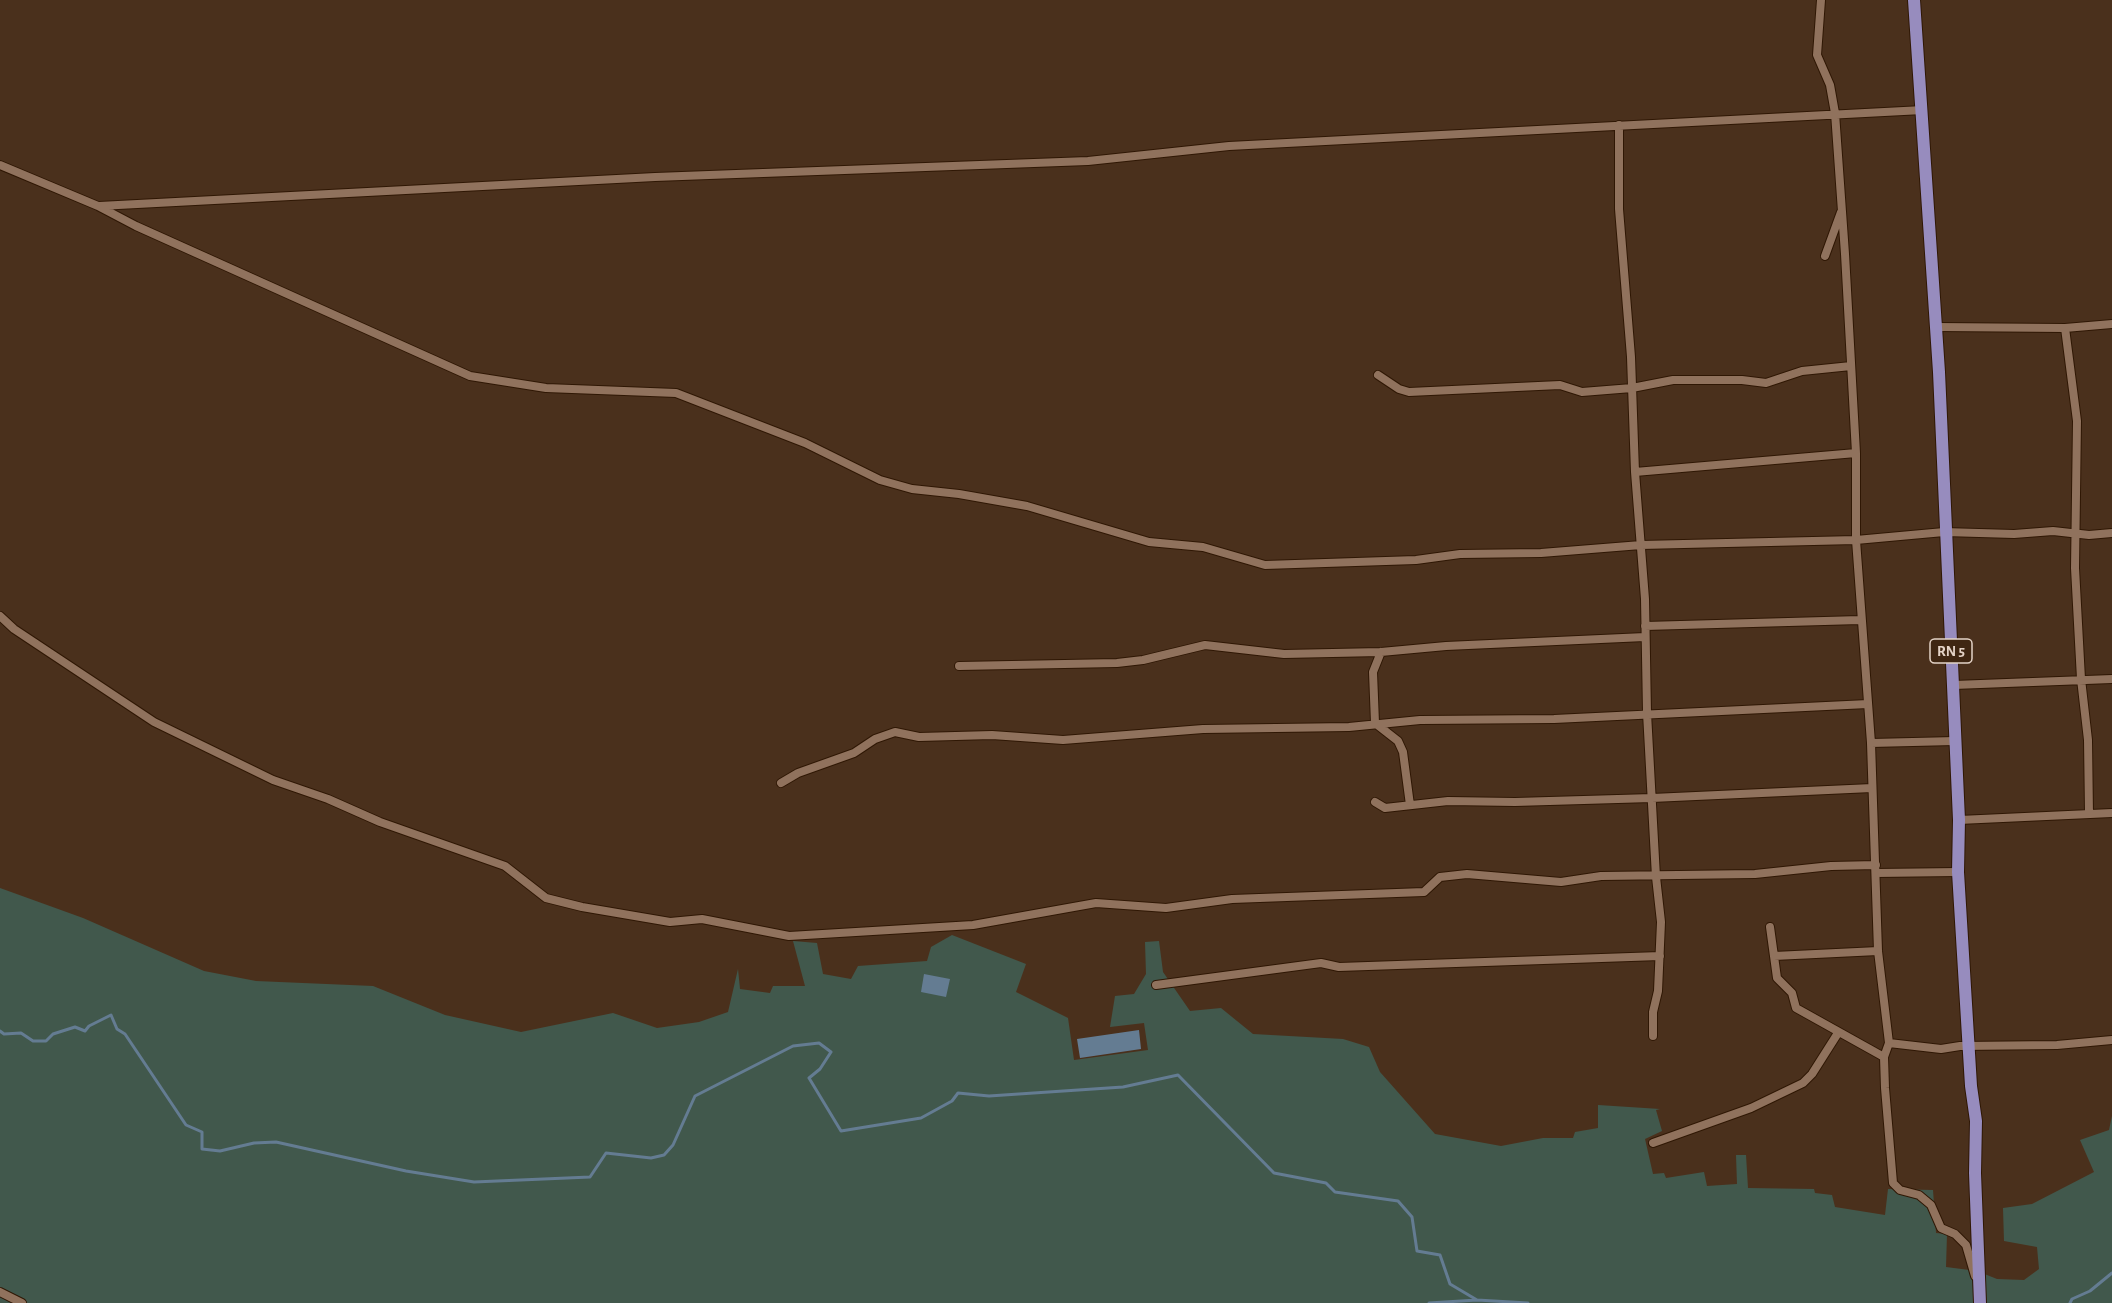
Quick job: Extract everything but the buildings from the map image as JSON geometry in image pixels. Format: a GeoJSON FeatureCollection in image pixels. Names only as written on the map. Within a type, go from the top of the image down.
{"type":"FeatureCollection","features":[{"type":"Feature","properties":{"kind":"main road","name":"RN 5"},"geometry":{"type":"LineString","coordinates":[[1914,0],[1936,327],[1944,532],[1954,685],[1959,820],[1958,872],[1976,1121],[1975,1173],[1979,1297]]}},
{"type":"Feature","properties":{"kind":"street"},"geometry":{"type":"LineString","coordinates":[[1821,0],[1817,55],[1830,85],[1835,113],[1842,208],[1856,453],[1856,540],[1860,620],[1871,743],[1878,951],[1889,1043],[1884,1058],[1886,1111],[1894,1185],[1900,1190],[1919,1196],[1931,1205],[1941,1228],[1956,1234],[1966,1245],[1979,1297]]}},
{"type":"Feature","properties":{"kind":"street"},"geometry":{"type":"LineString","coordinates":[[98,206],[655,177],[1088,161],[1229,146],[1923,110]]}},
{"type":"Feature","properties":{"kind":"street"},"geometry":{"type":"LineString","coordinates":[[1619,125],[1619,209],[1632,388],[1645,626],[1647,713],[1656,877],[1661,922],[1653,1036]]}},
{"type":"Feature","properties":{"kind":"street"},"geometry":{"type":"LineString","coordinates":[[0,165],[98,206],[136,226],[470,376],[546,388],[664,391],[692,396],[805,443],[862,473],[912,489],[959,494],[1027,506],[1149,542],[1203,547],[1271,566],[1416,560],[1460,554],[1541,553],[1641,545],[1856,540],[1944,532],[2112,533]]}},
{"type":"Feature","properties":{"kind":"street"},"geometry":{"type":"LineString","coordinates":[[1825,256],[1842,208]]}},
{"type":"Feature","properties":{"kind":"street"},"geometry":{"type":"LineString","coordinates":[[1936,327],[2065,328],[2112,324]]}},
{"type":"Feature","properties":{"kind":"street"},"geometry":{"type":"LineString","coordinates":[[2065,328],[2077,420],[2075,533],[2081,680],[2088,740],[2089,814]]}},
{"type":"Feature","properties":{"kind":"street"},"geometry":{"type":"LineString","coordinates":[[1378,375],[1399,389],[1409,392],[1560,385],[1582,392],[1632,388],[1673,380],[1742,380],[1766,383],[1802,371],[1851,366]]}},
{"type":"Feature","properties":{"kind":"street"},"geometry":{"type":"LineString","coordinates":[[1635,472],[1856,453]]}},
{"type":"Feature","properties":{"kind":"street"},"geometry":{"type":"LineString","coordinates":[[0,616],[23,635],[154,722],[273,780],[328,799],[380,822],[504,866],[546,898],[582,908],[660,920],[680,922],[702,918],[789,936],[973,925],[1096,903],[1166,908],[1232,899],[1424,892],[1440,877],[1467,874],[1561,882],[1601,876],[1755,874],[1831,866],[1958,872]]}},
{"type":"Feature","properties":{"kind":"street"},"geometry":{"type":"LineString","coordinates":[[1645,626],[1860,620]]}},
{"type":"Feature","properties":{"kind":"street"},"geometry":{"type":"LineString","coordinates":[[959,666],[1113,663],[1146,659],[1205,645],[1284,654],[1382,652],[1446,646],[1645,637]]}},
{"type":"Feature","properties":{"kind":"street"},"geometry":{"type":"LineString","coordinates":[[1382,652],[1373,672],[1375,723],[1398,741],[1403,752],[1410,805]]}},
{"type":"Feature","properties":{"kind":"street"},"geometry":{"type":"LineString","coordinates":[[1954,685],[2112,679]]}},
{"type":"Feature","properties":{"kind":"street"},"geometry":{"type":"LineString","coordinates":[[781,783],[798,773],[850,754],[875,739],[895,732],[919,737],[992,735],[1063,740],[1197,729],[1349,727],[1375,723],[1554,719],[1868,704]]}},
{"type":"Feature","properties":{"kind":"street"},"geometry":{"type":"LineString","coordinates":[[1871,743],[1955,741]]}},
{"type":"Feature","properties":{"kind":"street"},"geometry":{"type":"LineString","coordinates":[[1375,802],[1383,808],[1448,801],[1515,802],[1652,798],[1872,788]]}},
{"type":"Feature","properties":{"kind":"street"},"geometry":{"type":"LineString","coordinates":[[1959,820],[2112,813]]}},
{"type":"Feature","properties":{"kind":"street"},"geometry":{"type":"LineString","coordinates":[[1770,927],[1777,978],[1792,993],[1796,1008],[1838,1034],[1884,1058]]}},
{"type":"Feature","properties":{"kind":"street"},"geometry":{"type":"LineString","coordinates":[[1774,956],[1878,951]]}},
{"type":"Feature","properties":{"kind":"street"},"geometry":{"type":"LineString","coordinates":[[1156,985],[1321,963],[1339,968],[1660,956]]}},
{"type":"Feature","properties":{"kind":"street"},"geometry":{"type":"LineString","coordinates":[[1653,1143],[1751,1108],[1803,1083],[1812,1074],[1838,1034]]}},
{"type":"Feature","properties":{"kind":"street"},"geometry":{"type":"LineString","coordinates":[[1889,1043],[1941,1049],[2034,1046],[2112,1040]]}},
{"type":"Feature","properties":{"kind":"street"},"geometry":{"type":"LineString","coordinates":[[0,1292],[22,1303]]}},
{"type":"Feature","properties":{"kind":"green space"},"geometry":{"type":"Polygon","coordinates":[[[0,888],[83,918],[204,971],[256,981],[373,986],[445,1015],[521,1032],[613,1013],[657,1028],[699,1022],[728,1012],[738,969],[740,989],[770,993],[773,986],[805,986],[793,941],[817,943],[823,974],[851,979],[858,966],[927,961],[931,947],[952,935],[1026,964],[1016,992],[1068,1018],[1074,1060],[1148,1050],[1144,1023],[1110,1027],[1115,996],[1134,994],[1146,974],[1145,942],[1159,941],[1163,972],[1190,1011],[1221,1008],[1253,1034],[1343,1039],[1369,1047],[1380,1072],[1435,1134],[1501,1146],[1543,1138],[1573,1138],[1575,1132],[1598,1128],[1598,1105],[1660,1109],[1656,1110],[1662,1131],[1645,1139],[1653,1174],[1664,1173],[1666,1178],[1704,1172],[1707,1186],[1737,1184],[1736,1155],[1746,1155],[1748,1188],[1814,1189],[1815,1193],[1832,1195],[1835,1207],[1885,1215],[1888,1189],[1933,1190],[1936,1233],[1947,1234],[1946,1267],[1977,1271],[1997,1279],[2024,1280],[2039,1269],[2037,1247],[2004,1241],[2003,1208],[2032,1204],[2094,1172],[2080,1140],[2109,1130],[2112,1116],[2112,1303],[0,1303],[0,888]]]}},
{"type":"Feature","properties":{"kind":"water"},"geometry":{"type":"Polygon","coordinates":[[[924,974],[950,979],[946,997],[921,992],[924,974]]]}},
{"type":"Feature","properties":{"kind":"water"},"geometry":{"type":"Polygon","coordinates":[[[1139,1030],[1141,1049],[1080,1058],[1077,1039],[1139,1030]]]}},
{"type":"Feature","properties":{"kind":"waterway"},"geometry":{"type":"LineString","coordinates":[[0,1031],[4,1034],[21,1033],[33,1041],[46,1041],[53,1034],[75,1027],[85,1031],[89,1026],[111,1015],[117,1029],[125,1034],[186,1125],[202,1132],[202,1149],[220,1151],[254,1143],[276,1142],[406,1171],[474,1182],[590,1177],[606,1153],[651,1158],[664,1155],[673,1145],[695,1096],[793,1046],[819,1043],[831,1052],[820,1069],[809,1078],[841,1131],[921,1118],[952,1101],[958,1093],[989,1096],[1123,1087],[1178,1075],[1274,1173],[1326,1183],[1335,1192],[1398,1201],[1412,1217],[1417,1251],[1440,1255],[1450,1284],[1477,1300],[1528,1303]]}},
{"type":"Feature","properties":{"kind":"waterway"},"geometry":{"type":"LineString","coordinates":[[2070,1303],[2072,1299],[2090,1291],[2112,1273]]}},
{"type":"Feature","properties":{"kind":"waterway"},"geometry":{"type":"LineString","coordinates":[[1429,1303],[1477,1300]]}}]}
